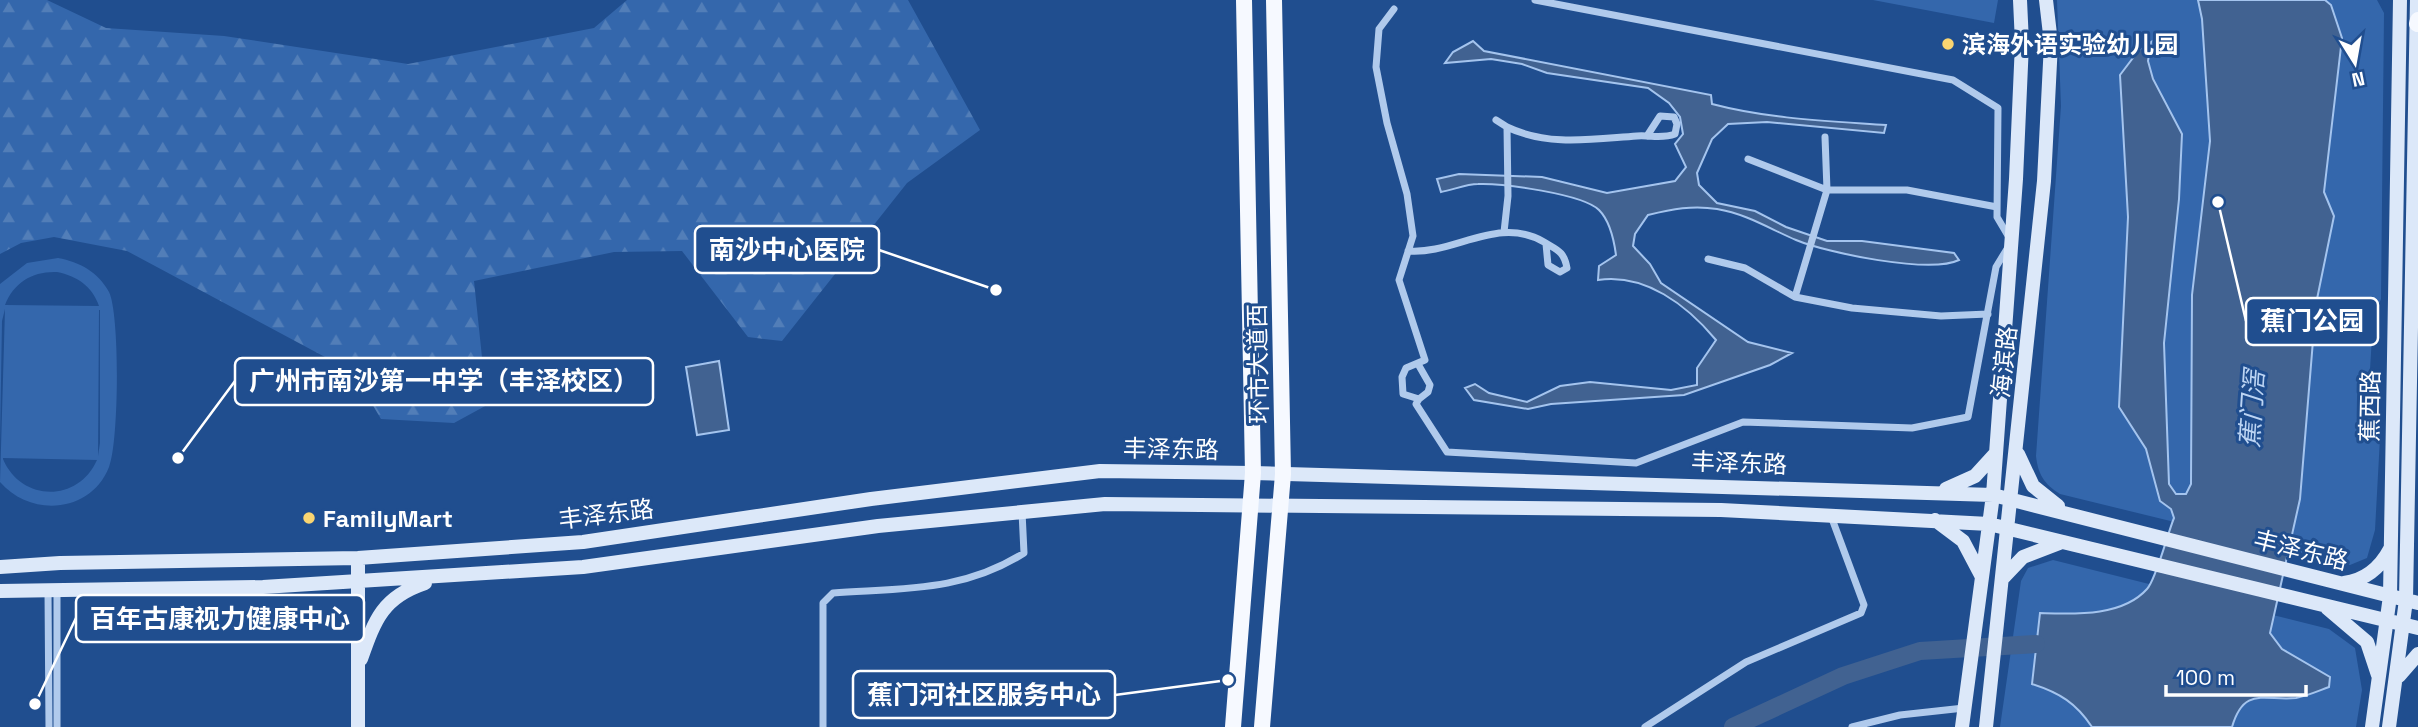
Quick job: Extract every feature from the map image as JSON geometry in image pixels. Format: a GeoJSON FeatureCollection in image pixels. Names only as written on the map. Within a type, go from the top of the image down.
{"type":"FeatureCollection","features":[{"type":"Feature","properties":{"kind":"main road","name":"环市大道西"},"geometry":{"type":"LineString","coordinates":[[1233,727],[1253,473],[1244,0]]}},
{"type":"Feature","properties":{"kind":"main road","name":"环市大道西"},"geometry":{"type":"LineString","coordinates":[[1262,727],[1283,474],[1274,0]]}},
{"type":"Feature","properties":{"kind":"main road"},"geometry":{"type":"LineString","coordinates":[[1962,727],[1993,495],[2022,43],[2020,0]]}},
{"type":"Feature","properties":{"kind":"main road","name":"海滨路"},"geometry":{"type":"LineString","coordinates":[[1986,727],[2018,453],[2044,181],[2050,43],[2046,0]]}},
{"type":"Feature","properties":{"kind":"main road","name":"蕉西路"},"geometry":{"type":"LineString","coordinates":[[2372,727],[2390,596],[2400,0]]}},
{"type":"Feature","properties":{"kind":"main road","name":"蕉西路"},"geometry":{"type":"LineString","coordinates":[[2389,727],[2396,680],[2411,626],[2412,601],[2417,0]]}},
{"type":"Feature","properties":{"kind":"main road"},"geometry":{"type":"LineString","coordinates":[[1936,493],[1975,476],[1988,465],[1996,452]]}},
{"type":"Feature","properties":{"kind":"main road"},"geometry":{"type":"LineString","coordinates":[[2018,453],[2033,486],[2048,500],[2071,513]]}},
{"type":"Feature","properties":{"kind":"main road","name":"丰泽东路"},"geometry":{"type":"LineString","coordinates":[[0,567],[74,563],[358,558],[583,542],[871,499],[1100,471],[1253,473],[1993,495],[2412,601]]}},
{"type":"Feature","properties":{"kind":"main road","name":"丰泽东路"},"geometry":{"type":"LineString","coordinates":[[0,591],[358,583],[583,568],[878,526],[1105,504],[1721,510],[1934,519],[1989,524],[2411,626]]}},
{"type":"Feature","properties":{"kind":"main road"},"geometry":{"type":"LineString","coordinates":[[1934,519],[1963,541],[1982,577]]}},
{"type":"Feature","properties":{"kind":"main road"},"geometry":{"type":"LineString","coordinates":[[2002,579],[2023,557],[2063,542]]}},
{"type":"Feature","properties":{"kind":"main road"},"geometry":{"type":"LineString","coordinates":[[2335,582],[2353,582],[2376,569],[2390,547]]}},
{"type":"Feature","properties":{"kind":"main road"},"geometry":{"type":"LineString","coordinates":[[358,558],[358,727]]}},
{"type":"Feature","properties":{"kind":"main road"},"geometry":{"type":"LineString","coordinates":[[358,670],[373,622],[391,599],[415,586],[441,577]]}},
{"type":"Feature","properties":{"kind":"main road"},"geometry":{"type":"LineString","coordinates":[[2323,605],[2367,642],[2379,682]]}},
{"type":"Feature","properties":{"kind":"main road"},"geometry":{"type":"LineString","coordinates":[[2396,680],[2418,654]]}},
{"type":"Feature","properties":{"kind":"street"},"geometry":{"type":"LineString","coordinates":[[1418,364],[1430,385],[1428,392],[1419,398],[1416,404],[1447,452],[1636,463],[1743,422],[1912,428],[1968,417],[1996,267],[2011,242],[1997,217],[1998,108],[1953,80],[1535,0]]}},
{"type":"Feature","properties":{"kind":"street"},"geometry":{"type":"LineString","coordinates":[[1394,9],[1379,29],[1376,67],[1387,123],[1407,194],[1413,236],[1399,281],[1425,360],[1406,368],[1402,387],[1403,394],[1419,398]]}},
{"type":"Feature","properties":{"kind":"street"},"geometry":{"type":"LineString","coordinates":[[1496,120],[1507,127],[1538,138],[1569,141],[1647,136]]}},
{"type":"Feature","properties":{"kind":"street"},"geometry":{"type":"LineString","coordinates":[[1504,232],[1508,196],[1507,127]]}},
{"type":"Feature","properties":{"kind":"street"},"geometry":{"type":"LineString","coordinates":[[1795,297],[1827,190],[1825,136]]}},
{"type":"Feature","properties":{"kind":"street"},"geometry":{"type":"LineString","coordinates":[[1748,159],[1827,190],[1907,190],[1997,207]]}},
{"type":"Feature","properties":{"kind":"street"},"geometry":{"type":"LineString","coordinates":[[1408,251],[1428,253],[1479,235],[1504,232],[1535,236],[1546,244]]}},
{"type":"Feature","properties":{"kind":"street"},"geometry":{"type":"LineString","coordinates":[[1708,259],[1745,268],[1795,297],[1852,308],[1941,316],[1988,314]]}},
{"type":"Feature","properties":{"kind":"street"},"geometry":{"type":"LineString","coordinates":[[823,727],[823,603],[833,593],[957,584],[999,569],[1024,553],[1023,512]]}},
{"type":"Feature","properties":{"kind":"street"},"geometry":{"type":"LineString","coordinates":[[1645,727],[1746,662],[1861,613],[1864,605],[1830,516]]}},
{"type":"Feature","properties":{"kind":"street"},"geometry":{"type":"LineString","coordinates":[[49,727],[52,590]]}},
{"type":"Feature","properties":{"kind":"street"},"geometry":{"type":"LineString","coordinates":[[52,590],[57,727]]}},
{"type":"Feature","properties":{"kind":"street"},"geometry":{"type":"LineString","coordinates":[[1852,727],[1900,715],[1964,708]]}},
{"type":"Feature","properties":{"kind":"green space"},"geometry":{"type":"Polygon","coordinates":[[[0,0],[47,0],[106,28],[224,36],[408,64],[594,28],[627,0],[908,0],[980,130],[907,183],[782,341],[748,337],[682,251],[614,252],[474,281],[487,405],[454,423],[381,419],[353,372],[127,251],[54,237],[21,243],[0,254],[0,0]]]}},
{"type":"Feature","properties":{"kind":"green space"},"geometry":{"type":"Polygon","coordinates":[[[1873,0],[1998,0],[1994,23],[1873,0]]]}},
{"type":"Feature","properties":{"kind":"green space"},"geometry":{"type":"Polygon","coordinates":[[[2057,0],[2377,0],[2384,13],[2381,299],[2373,319],[2369,387],[2380,438],[2375,530],[2367,558],[2350,565],[2060,494],[2043,478],[2036,456],[2061,106],[2057,0]]]}},
{"type":"Feature","properties":{"kind":"green space"},"geometry":{"type":"Polygon","coordinates":[[[58,258],[81,265],[105,285],[113,305],[116,407],[109,467],[89,494],[59,505],[28,501],[13,494],[0,482],[5,309],[2,321],[0,441],[0,284],[27,263],[58,258]],[[57,272],[25,279],[5,305],[99,306],[83,283],[57,272]],[[99,310],[98,456],[100,443],[99,310]],[[3,458],[11,473],[36,490],[64,490],[77,484],[88,474],[97,460],[3,458]]]}},
{"type":"Feature","properties":{"kind":"green space"},"geometry":{"type":"Polygon","coordinates":[[[2053,560],[2329,629],[2355,648],[2362,690],[2356,727],[2000,727],[2021,581],[2028,568],[2053,560]]]}},
{"type":"Feature","properties":{"kind":"water","name":"蕉门滘"},"geometry":{"type":"Polygon","coordinates":[[[2198,0],[2325,0],[2331,5],[2342,38],[2324,192],[2334,216],[2316,304],[2300,499],[2270,633],[2282,649],[2330,677],[2329,687],[2296,698],[2256,698],[2243,706],[2232,727],[2092,727],[2080,711],[2066,700],[2032,684],[2040,613],[2097,612],[2125,605],[2137,598],[2147,589],[2154,576],[2174,518],[2171,509],[2160,501],[2146,449],[2119,407],[2128,217],[2120,75],[2139,50],[2151,42],[2148,61],[2153,79],[2182,134],[2179,199],[2164,343],[2169,484],[2176,494],[2186,494],[2191,484],[2192,295],[2210,141],[2202,19],[2198,0]]]}},
{"type":"Feature","properties":{"kind":"water"},"geometry":{"type":"Polygon","coordinates":[[[1473,41],[1484,51],[1711,95],[1712,104],[1733,109],[1799,119],[1886,125],[1884,133],[1767,122],[1728,124],[1712,139],[1697,173],[1699,185],[1717,203],[1755,211],[1786,227],[1827,241],[1862,241],[1954,253],[1959,260],[1926,265],[1854,256],[1796,240],[1748,218],[1717,209],[1682,208],[1648,215],[1635,234],[1633,246],[1650,264],[1661,283],[1748,342],[1792,353],[1770,365],[1684,395],[1551,404],[1528,409],[1474,400],[1465,388],[1475,384],[1489,393],[1527,402],[1560,386],[1590,382],[1671,390],[1697,385],[1697,368],[1716,340],[1692,315],[1664,294],[1632,282],[1598,280],[1599,266],[1616,255],[1609,225],[1599,210],[1590,204],[1560,194],[1505,185],[1473,184],[1441,192],[1437,179],[1459,174],[1542,177],[1607,193],[1675,181],[1686,167],[1675,144],[1683,134],[1680,117],[1669,103],[1648,88],[1547,73],[1522,64],[1491,59],[1445,63],[1453,52],[1473,41]]]}},
{"type":"Feature","properties":{"kind":"water"},"geometry":{"type":"Polygon","coordinates":[[[719,361],[729,430],[697,435],[686,367],[719,361]]]}},
{"type":"Feature","properties":{"kind":"waterway"},"geometry":{"type":"LineString","coordinates":[[1733,727],[1843,676],[1920,651],[2036,644]]}},
{"type":"Feature","properties":{"kind":"place","name":"滨海外语实验幼儿园"},"geometry":{"type":"Point","coordinates":[1948,44]}},
{"type":"Feature","properties":{"kind":"place","name":"蕉门公园"},"geometry":{"type":"Point","coordinates":[2218,202]}},
{"type":"Feature","properties":{"kind":"place","name":"南沙中心医院"},"geometry":{"type":"Point","coordinates":[996,290]}},
{"type":"Feature","properties":{"kind":"place","name":"广州市南沙第一中学（丰泽校区）"},"geometry":{"type":"Point","coordinates":[178,458]}},
{"type":"Feature","properties":{"kind":"place","name":"FamilyMart"},"geometry":{"type":"Point","coordinates":[309,518]}},
{"type":"Feature","properties":{"kind":"place","name":"蕉门河社区服务中心"},"geometry":{"type":"Point","coordinates":[1228,680]}},
{"type":"Feature","properties":{"kind":"place","name":"百年古康视力健康中心"},"geometry":{"type":"Point","coordinates":[35,704]}}]}
